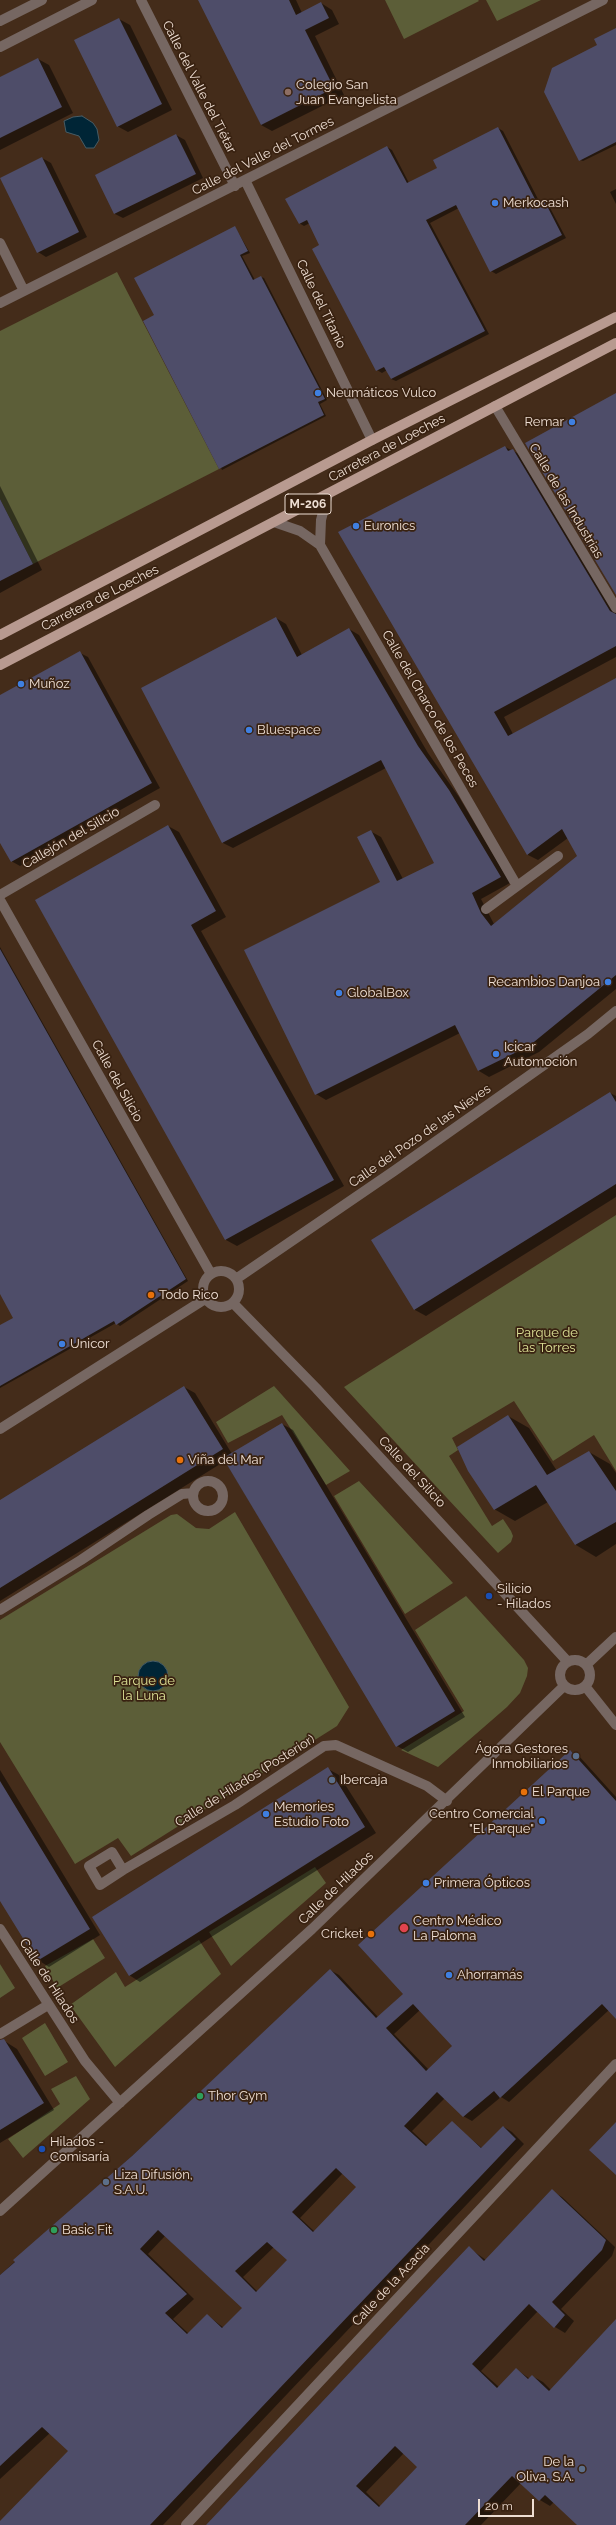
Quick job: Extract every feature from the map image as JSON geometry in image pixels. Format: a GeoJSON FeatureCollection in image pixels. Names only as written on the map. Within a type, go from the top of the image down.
{"type":"FeatureCollection","features":[{"type":"Feature","properties":{"kind":"main road","name":"Carretera de Loeches"},"geometry":{"type":"LineString","coordinates":[[0,635],[372,440],[616,317]]}},
{"type":"Feature","properties":{"kind":"main road","name":"Carretera de Loeches"},"geometry":{"type":"LineString","coordinates":[[0,665],[616,343]]}},
{"type":"Feature","properties":{"kind":"street"},"geometry":{"type":"LineString","coordinates":[[0,21],[42,0]]}},
{"type":"Feature","properties":{"kind":"street"},"geometry":{"type":"LineString","coordinates":[[0,47],[92,0]]}},
{"type":"Feature","properties":{"kind":"street","name":"Calle del Valle del Tiétar"},"geometry":{"type":"LineString","coordinates":[[140,0],[235,186]]}},
{"type":"Feature","properties":{"kind":"street","name":"Calle del Valle del Tormes"},"geometry":{"type":"LineString","coordinates":[[0,303],[604,0]]}},
{"type":"Feature","properties":{"kind":"street","name":"Calle del Titanio"},"geometry":{"type":"LineString","coordinates":[[245,180],[372,440]]}},
{"type":"Feature","properties":{"kind":"street"},"geometry":{"type":"LineString","coordinates":[[0,243],[24,291]]}},
{"type":"Feature","properties":{"kind":"street","name":"Calle de las Industrias"},"geometry":{"type":"LineString","coordinates":[[495,406],[616,608]]}},
{"type":"Feature","properties":{"kind":"street"},"geometry":{"type":"LineString","coordinates":[[320,545],[321,520],[328,494]]}},
{"type":"Feature","properties":{"kind":"street","name":"Calle del Charco de los Peces"},"geometry":{"type":"LineString","coordinates":[[274,522],[300,531],[320,545],[517,886]]}},
{"type":"Feature","properties":{"kind":"street","name":"Callejón del Silicio"},"geometry":{"type":"LineString","coordinates":[[0,895],[155,805]]}},
{"type":"Feature","properties":{"kind":"street"},"geometry":{"type":"LineString","coordinates":[[486,909],[558,856]]}},
{"type":"Feature","properties":{"kind":"street","name":"Calle del Silicio"},"geometry":{"type":"LineString","coordinates":[[0,900],[211,1274]]}},
{"type":"Feature","properties":{"kind":"street","name":"Calle del Pozo de las Nieves"},"geometry":{"type":"LineString","coordinates":[[236,1279],[394,1171],[588,1034],[616,1011]]}},
{"type":"Feature","properties":{"kind":"street"},"geometry":{"type":"LineString","coordinates":[[218,1271],[228,1272],[236,1279],[240,1287],[238,1296],[233,1303],[224,1308],[212,1306],[205,1299],[203,1290],[205,1280],[211,1274],[218,1271]]}},
{"type":"Feature","properties":{"kind":"street"},"geometry":{"type":"LineString","coordinates":[[0,1429],[205,1299]]}},
{"type":"Feature","properties":{"kind":"street","name":"Calle del Silicio"},"geometry":{"type":"LineString","coordinates":[[233,1303],[316,1388],[568,1662]]}},
{"type":"Feature","properties":{"kind":"street"},"geometry":{"type":"LineString","coordinates":[[0,1610],[81,1560],[148,1514],[182,1494],[193,1493]]}},
{"type":"Feature","properties":{"kind":"street"},"geometry":{"type":"LineString","coordinates":[[586,1665],[616,1637]]}},
{"type":"Feature","properties":{"kind":"street"},"geometry":{"type":"LineString","coordinates":[[580,1661],[586,1665],[590,1672],[589,1680],[585,1686],[578,1690],[571,1690],[564,1686],[560,1678],[562,1668],[568,1662],[580,1661]]}},
{"type":"Feature","properties":{"kind":"street","name":"Calle de Hilados"},"geometry":{"type":"LineString","coordinates":[[0,2211],[268,1969],[447,1801],[564,1686]]}},
{"type":"Feature","properties":{"kind":"street"},"geometry":{"type":"LineString","coordinates":[[585,1686],[616,1725]]}},
{"type":"Feature","properties":{"kind":"street","name":"Calle de Hilados (Posterior)"},"geometry":{"type":"LineString","coordinates":[[123,1870],[235,1805],[324,1746],[336,1745],[427,1786],[447,1801]]}},
{"type":"Feature","properties":{"kind":"street","name":"Calle de Hilados"},"geometry":{"type":"LineString","coordinates":[[0,1929],[85,2061],[120,2103]]}},
{"type":"Feature","properties":{"kind":"street"},"geometry":{"type":"LineString","coordinates":[[0,2034],[48,2005]]}},
{"type":"Feature","properties":{"kind":"street","name":"Calle de la Acacia"},"geometry":{"type":"LineString","coordinates":[[186,2525],[616,2064]]}},
{"type":"Feature","properties":{"kind":"green space"},"geometry":{"type":"Polygon","coordinates":[[[385,0],[478,0],[479,1],[404,39],[385,0]]]}},
{"type":"Feature","properties":{"kind":"green space"},"geometry":{"type":"Polygon","coordinates":[[[486,0],[541,0],[497,21],[486,0]]]}},
{"type":"Feature","properties":{"kind":"green space"},"geometry":{"type":"Polygon","coordinates":[[[117,272],[219,469],[33,564],[0,499],[0,331],[117,272]]]}},
{"type":"Feature","properties":{"kind":"green space","name":"Parque de las Torres"},"geometry":{"type":"Polygon","coordinates":[[[616,1215],[616,1471],[594,1435],[553,1461],[514,1401],[452,1438],[458,1450],[449,1456],[492,1526],[503,1519],[513,1536],[511,1542],[498,1553],[344,1387],[616,1215]]]}},
{"type":"Feature","properties":{"kind":"green space"},"geometry":{"type":"Polygon","coordinates":[[[274,1386],[350,1471],[326,1485],[282,1415],[228,1443],[216,1422],[274,1386]]]}},
{"type":"Feature","properties":{"kind":"green space"},"geometry":{"type":"Polygon","coordinates":[[[359,1481],[453,1583],[405,1614],[334,1496],[359,1481]]]}},
{"type":"Feature","properties":{"kind":"green space","name":"Parque de la Luna"},"geometry":{"type":"Polygon","coordinates":[[[235,1512],[349,1707],[337,1726],[131,1856],[118,1838],[75,1864],[0,1742],[0,1620],[171,1515],[177,1514],[196,1528],[209,1529],[235,1512]]]}},
{"type":"Feature","properties":{"kind":"green space"},"geometry":{"type":"Polygon","coordinates":[[[466,1596],[524,1660],[528,1668],[527,1676],[520,1693],[507,1707],[438,1767],[401,1750],[464,1711],[415,1630],[466,1596]]]}},
{"type":"Feature","properties":{"kind":"green space"},"geometry":{"type":"Polygon","coordinates":[[[315,1867],[326,1883],[231,1966],[209,1932],[315,1867]]]}},
{"type":"Feature","properties":{"kind":"green space"},"geometry":{"type":"Polygon","coordinates":[[[93,1939],[105,1958],[57,1988],[45,1966],[93,1939]]]}},
{"type":"Feature","properties":{"kind":"green space"},"geometry":{"type":"Polygon","coordinates":[[[199,1940],[221,1974],[115,2067],[70,2005],[116,1972],[125,1987],[199,1940]]]}},
{"type":"Feature","properties":{"kind":"green space"},"geometry":{"type":"Polygon","coordinates":[[[0,1964],[15,1988],[0,1998],[0,1964]]]}},
{"type":"Feature","properties":{"kind":"green space"},"geometry":{"type":"Polygon","coordinates":[[[45,2023],[68,2062],[45,2076],[22,2038],[45,2023]]]}},
{"type":"Feature","properties":{"kind":"green space"},"geometry":{"type":"Polygon","coordinates":[[[76,2076],[90,2099],[23,2158],[8,2139],[60,2104],[51,2089],[76,2076]]]}},
{"type":"Feature","properties":{"kind":"water"},"geometry":{"type":"Polygon","coordinates":[[[82,116],[93,123],[97,129],[99,140],[94,148],[86,148],[79,136],[66,132],[64,121],[73,117],[82,116]]]}},
{"type":"Feature","properties":{"kind":"water"},"geometry":{"type":"Polygon","coordinates":[[[153,1661],[164,1665],[168,1676],[164,1687],[153,1691],[142,1687],[138,1676],[142,1665],[153,1661]]]}},
{"type":"Feature","properties":{"kind":"building"},"geometry":{"type":"Polygon","coordinates":[[[198,0],[289,0],[296,15],[321,2],[329,18],[305,30],[334,88],[261,125],[198,0]]]}},
{"type":"Feature","properties":{"kind":"building"},"geometry":{"type":"Polygon","coordinates":[[[119,18],[162,104],[117,127],[74,40],[119,18]]]}},
{"type":"Feature","properties":{"kind":"building"},"geometry":{"type":"Polygon","coordinates":[[[616,28],[616,142],[579,161],[544,92],[552,68],[597,45],[594,39],[616,28]]]}},
{"type":"Feature","properties":{"kind":"building"},"geometry":{"type":"Polygon","coordinates":[[[38,58],[62,107],[0,138],[0,77],[38,58]]]}},
{"type":"Feature","properties":{"kind":"building"},"geometry":{"type":"Polygon","coordinates":[[[498,127],[537,203],[544,200],[562,235],[490,272],[456,205],[426,220],[485,331],[391,379],[384,367],[376,371],[312,249],[319,245],[307,220],[299,224],[285,199],[387,146],[407,183],[437,168],[433,160],[498,127]]]}},
{"type":"Feature","properties":{"kind":"building"},"geometry":{"type":"Polygon","coordinates":[[[176,134],[196,174],[114,214],[95,175],[176,134]]]}},
{"type":"Feature","properties":{"kind":"building"},"geometry":{"type":"Polygon","coordinates":[[[42,157],[79,232],[37,253],[0,178],[42,157]]]}},
{"type":"Feature","properties":{"kind":"building"},"geometry":{"type":"Polygon","coordinates":[[[235,226],[248,251],[240,255],[253,280],[261,276],[325,399],[318,402],[324,415],[219,469],[143,321],[154,315],[134,278],[235,226]]]}},
{"type":"Feature","properties":{"kind":"building"},"geometry":{"type":"Polygon","coordinates":[[[616,393],[616,595],[525,443],[616,393]]]}},
{"type":"Feature","properties":{"kind":"building"},"geometry":{"type":"Polygon","coordinates":[[[505,446],[508,451],[513,449],[610,611],[616,614],[616,646],[494,712],[508,736],[616,678],[616,975],[529,1046],[478,1071],[455,1025],[315,1095],[244,950],[380,882],[357,837],[371,830],[397,881],[434,863],[381,760],[222,843],[141,688],[276,617],[297,657],[349,628],[418,746],[449,790],[501,877],[472,893],[481,913],[491,926],[577,856],[562,829],[527,855],[338,532],[505,446]]]}},
{"type":"Feature","properties":{"kind":"building"},"geometry":{"type":"Polygon","coordinates":[[[0,499],[33,564],[0,581],[0,499]]]}},
{"type":"Feature","properties":{"kind":"building"},"geometry":{"type":"Polygon","coordinates":[[[80,651],[152,783],[11,862],[0,843],[0,695],[80,651]]]}},
{"type":"Feature","properties":{"kind":"building"},"geometry":{"type":"Polygon","coordinates":[[[168,825],[216,911],[191,925],[334,1180],[225,1240],[35,900],[168,825]]]}},
{"type":"Feature","properties":{"kind":"building"},"geometry":{"type":"Polygon","coordinates":[[[0,949],[186,1279],[116,1325],[114,1321],[0,1386],[0,1325],[13,1318],[0,1294],[0,949]]]}},
{"type":"Feature","properties":{"kind":"building"},"geometry":{"type":"Polygon","coordinates":[[[610,1092],[616,1102],[616,1184],[414,1310],[371,1240],[610,1092]]]}},
{"type":"Feature","properties":{"kind":"building"},"geometry":{"type":"Polygon","coordinates":[[[184,1386],[223,1449],[0,1588],[0,1500],[184,1386]]]}},
{"type":"Feature","properties":{"kind":"building"},"geometry":{"type":"Polygon","coordinates":[[[508,1415],[547,1475],[589,1451],[616,1491],[616,1522],[575,1545],[536,1485],[494,1510],[468,1471],[457,1447],[508,1415]]]}},
{"type":"Feature","properties":{"kind":"building"},"geometry":{"type":"Polygon","coordinates":[[[282,1423],[455,1711],[396,1747],[223,1458],[282,1423]]]}},
{"type":"Feature","properties":{"kind":"building"},"geometry":{"type":"Polygon","coordinates":[[[570,1750],[616,1801],[616,2019],[602,2004],[500,2098],[494,2091],[463,2117],[437,2092],[404,2126],[426,2146],[452,2121],[481,2148],[503,2126],[516,2139],[150,2525],[0,2525],[0,2521],[68,2451],[42,2427],[0,2466],[0,2275],[15,2262],[13,2260],[132,2156],[330,1969],[376,2018],[403,1994],[358,1945],[570,1750]],[[413,2004],[386,2028],[426,2071],[452,2046],[413,2004]],[[336,2168],[292,2212],[313,2232],[356,2187],[336,2168]],[[158,2230],[140,2249],[187,2294],[165,2313],[187,2334],[207,2314],[222,2328],[242,2308],[158,2230]],[[267,2242],[235,2271],[256,2292],[287,2260],[267,2242]]]}},
{"type":"Feature","properties":{"kind":"building"},"geometry":{"type":"Polygon","coordinates":[[[328,1767],[365,1827],[129,1976],[92,1917],[328,1767]]]}},
{"type":"Feature","properties":{"kind":"building"},"geometry":{"type":"Polygon","coordinates":[[[0,1781],[90,1929],[37,1961],[0,1901],[0,1781]]]}},
{"type":"Feature","properties":{"kind":"building"},"geometry":{"type":"Polygon","coordinates":[[[4,2039],[44,2103],[0,2130],[0,2040],[4,2039]]]}},
{"type":"Feature","properties":{"kind":"building"},"geometry":{"type":"Polygon","coordinates":[[[616,2122],[616,2175],[589,2150],[616,2122]]]}},
{"type":"Feature","properties":{"kind":"building"},"geometry":{"type":"Polygon","coordinates":[[[552,2189],[606,2240],[602,2250],[552,2302],[565,2315],[554,2328],[529,2304],[472,2364],[497,2388],[516,2368],[528,2379],[532,2375],[549,2391],[616,2319],[616,2525],[577,2525],[545,2495],[539,2501],[512,2476],[465,2525],[206,2525],[469,2246],[484,2261],[552,2189]],[[395,2446],[356,2486],[379,2507],[417,2467],[395,2446]]]}},
{"type":"Feature","properties":{"kind":"place","name":"Colegio San Juan Evangelista"},"geometry":{"type":"Point","coordinates":[288,92]}},
{"type":"Feature","properties":{"kind":"place","name":"Merkocash"},"geometry":{"type":"Point","coordinates":[495,203]}},
{"type":"Feature","properties":{"kind":"place","name":"Neumáticos Vulco"},"geometry":{"type":"Point","coordinates":[318,393]}},
{"type":"Feature","properties":{"kind":"place","name":"Remar"},"geometry":{"type":"Point","coordinates":[572,422]}},
{"type":"Feature","properties":{"kind":"place","name":"Euronics"},"geometry":{"type":"Point","coordinates":[356,526]}},
{"type":"Feature","properties":{"kind":"place","name":"Muñoz"},"geometry":{"type":"Point","coordinates":[21,684]}},
{"type":"Feature","properties":{"kind":"place","name":"Bluespace"},"geometry":{"type":"Point","coordinates":[249,730]}},
{"type":"Feature","properties":{"kind":"place","name":"Recambios Danjoa"},"geometry":{"type":"Point","coordinates":[608,982]}},
{"type":"Feature","properties":{"kind":"place","name":"GlobalBox"},"geometry":{"type":"Point","coordinates":[339,993]}},
{"type":"Feature","properties":{"kind":"place","name":"Icicar Automoción"},"geometry":{"type":"Point","coordinates":[496,1054]}},
{"type":"Feature","properties":{"kind":"place","name":"Todo Rico"},"geometry":{"type":"Point","coordinates":[151,1295]}},
{"type":"Feature","properties":{"kind":"place","name":"Unicor"},"geometry":{"type":"Point","coordinates":[62,1344]}},
{"type":"Feature","properties":{"kind":"place","name":"Viña del Mar"},"geometry":{"type":"Point","coordinates":[180,1460]}},
{"type":"Feature","properties":{"kind":"place","name":"Silicio - Hilados"},"geometry":{"type":"Point","coordinates":[489,1596]}},
{"type":"Feature","properties":{"kind":"place","name":"Ágora Gestores Inmobiliarios"},"geometry":{"type":"Point","coordinates":[576,1756]}},
{"type":"Feature","properties":{"kind":"place","name":"Ibercaja"},"geometry":{"type":"Point","coordinates":[332,1780]}},
{"type":"Feature","properties":{"kind":"place","name":"El Parque"},"geometry":{"type":"Point","coordinates":[524,1792]}},
{"type":"Feature","properties":{"kind":"place","name":"Memories Estudio Foto"},"geometry":{"type":"Point","coordinates":[266,1814]}},
{"type":"Feature","properties":{"kind":"place","name":"Centro Comercial \"El Parque\""},"geometry":{"type":"Point","coordinates":[542,1821]}},
{"type":"Feature","properties":{"kind":"place","name":"Primera Ópticos"},"geometry":{"type":"Point","coordinates":[426,1883]}},
{"type":"Feature","properties":{"kind":"place","name":"Centro Médico La Paloma"},"geometry":{"type":"Point","coordinates":[404,1928]}},
{"type":"Feature","properties":{"kind":"place","name":"Cricket"},"geometry":{"type":"Point","coordinates":[371,1934]}},
{"type":"Feature","properties":{"kind":"place","name":"Ahorramás"},"geometry":{"type":"Point","coordinates":[449,1975]}},
{"type":"Feature","properties":{"kind":"place","name":"Thor Gym"},"geometry":{"type":"Point","coordinates":[200,2096]}},
{"type":"Feature","properties":{"kind":"place","name":"Hilados - Comisaría"},"geometry":{"type":"Point","coordinates":[42,2149]}},
{"type":"Feature","properties":{"kind":"place","name":"Liza Difusión, S.A.U."},"geometry":{"type":"Point","coordinates":[106,2182]}},
{"type":"Feature","properties":{"kind":"place","name":"Basic Fit"},"geometry":{"type":"Point","coordinates":[54,2230]}},
{"type":"Feature","properties":{"kind":"place","name":"De la Oliva, S.A."},"geometry":{"type":"Point","coordinates":[582,2469]}}]}
